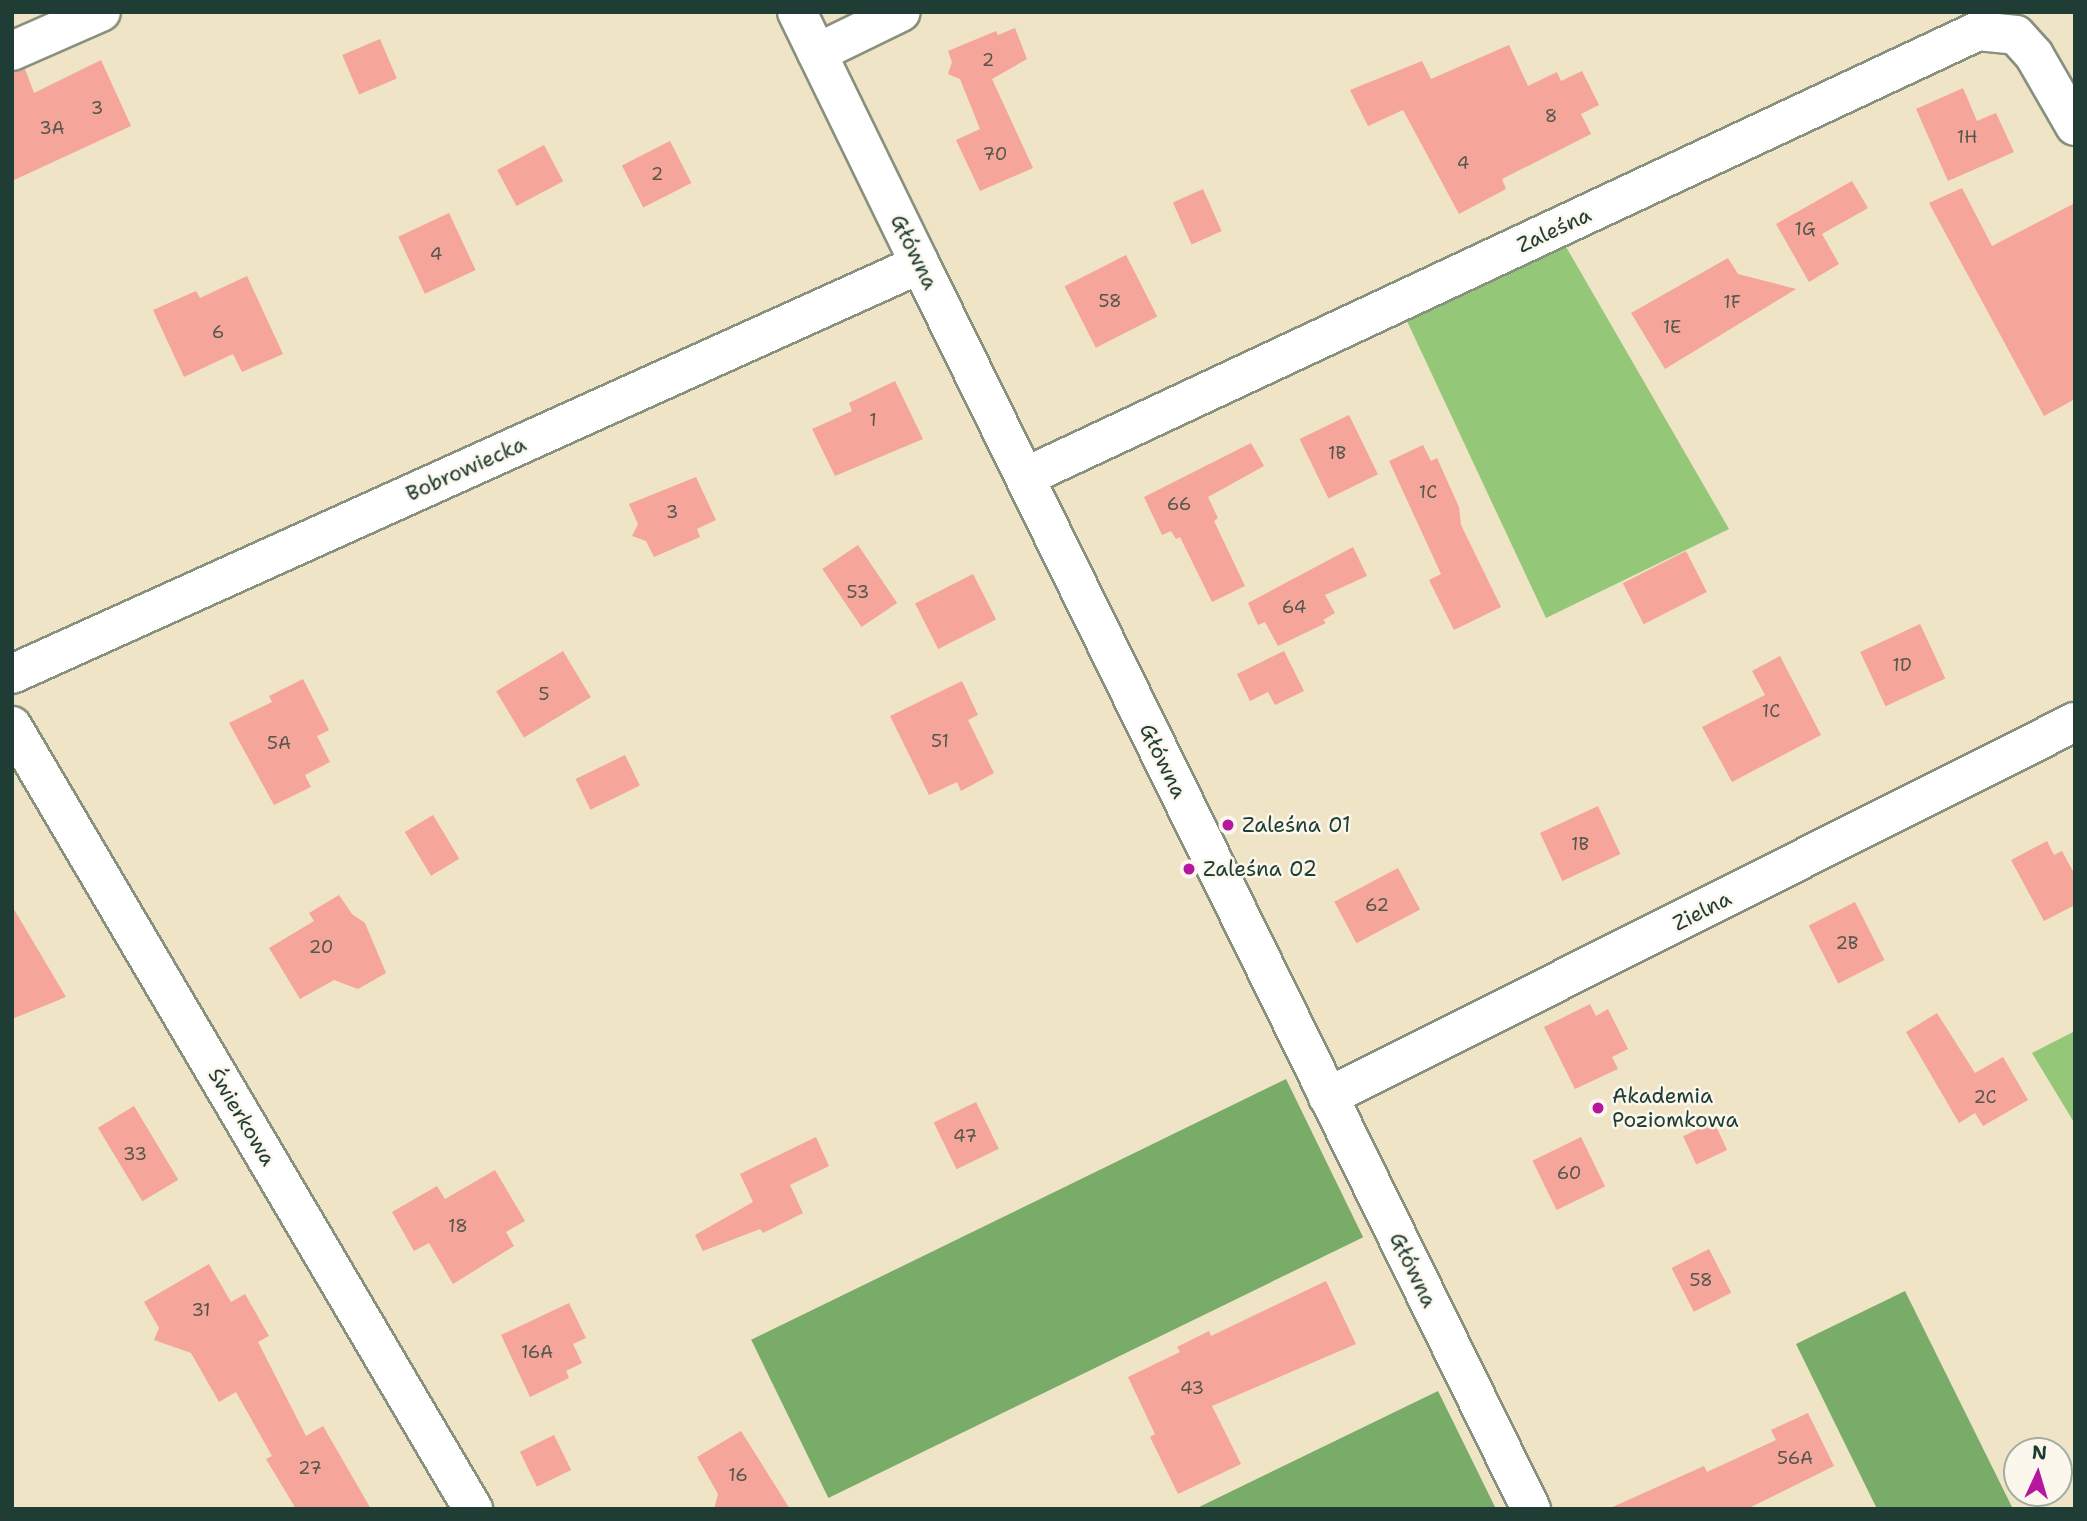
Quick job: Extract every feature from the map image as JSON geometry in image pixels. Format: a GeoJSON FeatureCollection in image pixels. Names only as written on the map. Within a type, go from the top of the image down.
{"type":"FeatureCollection","features":[{"type":"Feature","properties":{"kind":"street"},"geometry":{"type":"LineString","coordinates":[[12,51],[101,12]]}},
{"type":"Feature","properties":{"kind":"street","name":"Główna"},"geometry":{"type":"LineString","coordinates":[[797,12],[1531,1509]]}},
{"type":"Feature","properties":{"kind":"street"},"geometry":{"type":"LineString","coordinates":[[817,53],[901,12]]}},
{"type":"Feature","properties":{"kind":"street","name":"Zaleśna"},"geometry":{"type":"LineString","coordinates":[[1025,477],[1978,31],[2016,35],[2070,105]]}},
{"type":"Feature","properties":{"kind":"street","name":"Bobrowiecka"},"geometry":{"type":"LineString","coordinates":[[12,674],[920,264]]}},
{"type":"Feature","properties":{"kind":"street","name":"Zielna"},"geometry":{"type":"LineString","coordinates":[[1328,1097],[2075,722]]}},
{"type":"Feature","properties":{"kind":"street","name":"Świerkowa"},"geometry":{"type":"LineString","coordinates":[[12,726],[472,1509]]}},
{"type":"Feature","properties":{"kind":"green space"},"geometry":{"type":"Polygon","coordinates":[[[1565,245],[1729,529],[1546,618],[1406,319],[1565,245]]]}},
{"type":"Feature","properties":{"kind":"green space"},"geometry":{"type":"Polygon","coordinates":[[[2075,1031],[2075,1124],[2032,1053],[2075,1031]]]}},
{"type":"Feature","properties":{"kind":"green space"},"geometry":{"type":"Polygon","coordinates":[[[1286,1079],[1363,1237],[828,1498],[751,1340],[1286,1079]]]}},
{"type":"Feature","properties":{"kind":"green space"},"geometry":{"type":"Polygon","coordinates":[[[1905,1291],[2003,1489],[2003,1507],[2013,1509],[1877,1509],[1796,1344],[1905,1291]]]}},
{"type":"Feature","properties":{"kind":"green space"},"geometry":{"type":"Polygon","coordinates":[[[1438,1391],[1496,1509],[1195,1509],[1438,1391]]]}},
{"type":"Feature","properties":{"kind":"building"},"geometry":{"type":"Polygon","coordinates":[[[1015,28],[1027,59],[992,79],[1033,168],[980,191],[956,140],[980,129],[960,79],[948,74],[952,62],[948,51],[996,31],[998,35],[1015,28]]]}},
{"type":"Feature","properties":{"kind":"building"},"geometry":{"type":"Polygon","coordinates":[[[380,39],[397,79],[359,95],[342,55],[380,39]]]}},
{"type":"Feature","properties":{"kind":"building"},"geometry":{"type":"Polygon","coordinates":[[[1509,45],[1528,86],[1557,72],[1561,81],[1582,71],[1599,105],[1581,114],[1591,134],[1502,179],[1506,189],[1459,214],[1403,110],[1368,126],[1350,90],[1422,61],[1431,79],[1509,45]]]}},
{"type":"Feature","properties":{"kind":"building"},"geometry":{"type":"Polygon","coordinates":[[[101,60],[131,126],[12,181],[12,72],[25,69],[34,93],[101,60]]]}},
{"type":"Feature","properties":{"kind":"building"},"geometry":{"type":"Polygon","coordinates":[[[1963,88],[1977,121],[1996,113],[2014,152],[1948,181],[1916,109],[1963,88]]]}},
{"type":"Feature","properties":{"kind":"building"},"geometry":{"type":"Polygon","coordinates":[[[670,141],[691,183],[643,207],[622,166],[670,141]]]}},
{"type":"Feature","properties":{"kind":"building"},"geometry":{"type":"Polygon","coordinates":[[[544,145],[563,181],[516,206],[497,170],[544,145]]]}},
{"type":"Feature","properties":{"kind":"building"},"geometry":{"type":"Polygon","coordinates":[[[1852,181],[1868,208],[1822,234],[1839,264],[1809,282],[1776,224],[1852,181]]]}},
{"type":"Feature","properties":{"kind":"building"},"geometry":{"type":"Polygon","coordinates":[[[1962,188],[1992,246],[2075,203],[2075,399],[2044,416],[1929,203],[1962,188]]]}},
{"type":"Feature","properties":{"kind":"building"},"geometry":{"type":"Polygon","coordinates":[[[1203,189],[1222,231],[1192,244],[1173,202],[1203,189]]]}},
{"type":"Feature","properties":{"kind":"building"},"geometry":{"type":"Polygon","coordinates":[[[449,213],[476,270],[425,294],[398,237],[449,213]]]}},
{"type":"Feature","properties":{"kind":"building"},"geometry":{"type":"Polygon","coordinates":[[[1126,255],[1157,316],[1096,348],[1065,286],[1126,255]]]}},
{"type":"Feature","properties":{"kind":"building"},"geometry":{"type":"Polygon","coordinates":[[[1728,258],[1738,274],[1796,289],[1665,369],[1631,313],[1728,258]]]}},
{"type":"Feature","properties":{"kind":"building"},"geometry":{"type":"Polygon","coordinates":[[[247,276],[283,354],[242,372],[233,354],[184,377],[153,310],[196,291],[200,298],[247,276]]]}},
{"type":"Feature","properties":{"kind":"building"},"geometry":{"type":"Polygon","coordinates":[[[895,381],[923,439],[835,476],[812,429],[852,411],[849,403],[895,381]]]}},
{"type":"Feature","properties":{"kind":"building"},"geometry":{"type":"Polygon","coordinates":[[[1349,415],[1378,474],[1328,498],[1300,439],[1349,415]]]}},
{"type":"Feature","properties":{"kind":"building"},"geometry":{"type":"Polygon","coordinates":[[[1251,443],[1264,466],[1208,497],[1218,518],[1214,521],[1245,586],[1212,602],[1180,537],[1176,539],[1171,531],[1162,535],[1144,497],[1251,443]]]}},
{"type":"Feature","properties":{"kind":"building"},"geometry":{"type":"Polygon","coordinates":[[[1423,445],[1431,461],[1437,458],[1459,507],[1461,525],[1501,607],[1454,630],[1429,580],[1441,574],[1389,461],[1423,445]]]}},
{"type":"Feature","properties":{"kind":"building"},"geometry":{"type":"Polygon","coordinates":[[[696,477],[716,520],[697,529],[700,537],[654,557],[646,541],[632,536],[638,524],[629,504],[696,477]]]}},
{"type":"Feature","properties":{"kind":"building"},"geometry":{"type":"Polygon","coordinates":[[[858,545],[897,603],[861,627],[822,569],[858,545]]]}},
{"type":"Feature","properties":{"kind":"building"},"geometry":{"type":"Polygon","coordinates":[[[1353,547],[1367,576],[1325,595],[1335,613],[1323,620],[1326,623],[1278,646],[1265,622],[1258,625],[1248,603],[1353,547]]]}},
{"type":"Feature","properties":{"kind":"building"},"geometry":{"type":"Polygon","coordinates":[[[1686,551],[1707,592],[1644,624],[1623,583],[1686,551]]]}},
{"type":"Feature","properties":{"kind":"building"},"geometry":{"type":"Polygon","coordinates":[[[973,574],[996,619],[938,649],[915,604],[973,574]]]}},
{"type":"Feature","properties":{"kind":"building"},"geometry":{"type":"Polygon","coordinates":[[[1920,624],[1945,678],[1886,706],[1860,652],[1920,624]]]}},
{"type":"Feature","properties":{"kind":"building"},"geometry":{"type":"Polygon","coordinates":[[[563,651],[591,697],[524,737],[496,691],[563,651]]]}},
{"type":"Feature","properties":{"kind":"building"},"geometry":{"type":"Polygon","coordinates":[[[1284,651],[1304,691],[1275,705],[1268,692],[1250,701],[1237,674],[1284,651]]]}},
{"type":"Feature","properties":{"kind":"building"},"geometry":{"type":"Polygon","coordinates":[[[1780,656],[1821,735],[1732,782],[1702,727],[1765,695],[1752,671],[1780,656]]]}},
{"type":"Feature","properties":{"kind":"building"},"geometry":{"type":"Polygon","coordinates":[[[303,679],[329,730],[317,736],[330,762],[305,775],[311,787],[274,805],[229,723],[272,702],[269,696],[303,679]]]}},
{"type":"Feature","properties":{"kind":"building"},"geometry":{"type":"Polygon","coordinates":[[[962,681],[978,715],[968,720],[994,773],[961,791],[957,782],[929,795],[890,716],[962,681]]]}},
{"type":"Feature","properties":{"kind":"building"},"geometry":{"type":"Polygon","coordinates":[[[625,755],[640,786],[590,810],[576,779],[625,755]]]}},
{"type":"Feature","properties":{"kind":"building"},"geometry":{"type":"Polygon","coordinates":[[[1598,806],[1620,854],[1562,881],[1540,833],[1598,806]]]}},
{"type":"Feature","properties":{"kind":"building"},"geometry":{"type":"Polygon","coordinates":[[[433,815],[459,859],[431,876],[405,832],[433,815]]]}},
{"type":"Feature","properties":{"kind":"building"},"geometry":{"type":"Polygon","coordinates":[[[2047,841],[2054,855],[2062,851],[2075,875],[2075,905],[2044,921],[2011,860],[2047,841]]]}},
{"type":"Feature","properties":{"kind":"building"},"geometry":{"type":"Polygon","coordinates":[[[1398,868],[1420,909],[1356,943],[1334,902],[1398,868]]]}},
{"type":"Feature","properties":{"kind":"building"},"geometry":{"type":"Polygon","coordinates":[[[339,895],[352,914],[365,923],[386,973],[358,989],[334,980],[300,999],[269,948],[314,921],[309,913],[339,895]]]}},
{"type":"Feature","properties":{"kind":"building"},"geometry":{"type":"Polygon","coordinates":[[[1855,902],[1885,960],[1838,984],[1809,926],[1855,902]]]}},
{"type":"Feature","properties":{"kind":"building"},"geometry":{"type":"Polygon","coordinates":[[[12,906],[66,997],[12,1019],[12,906]]]}},
{"type":"Feature","properties":{"kind":"building"},"geometry":{"type":"Polygon","coordinates":[[[1590,1004],[1596,1016],[1608,1009],[1628,1049],[1612,1057],[1618,1069],[1575,1089],[1544,1027],[1590,1004]]]}},
{"type":"Feature","properties":{"kind":"building"},"geometry":{"type":"Polygon","coordinates":[[[1937,1013],[1975,1073],[2003,1057],[2028,1100],[1983,1126],[1975,1113],[1959,1123],[1906,1032],[1937,1013]]]}},
{"type":"Feature","properties":{"kind":"building"},"geometry":{"type":"Polygon","coordinates":[[[976,1102],[999,1149],[957,1169],[934,1123],[976,1102]]]}},
{"type":"Feature","properties":{"kind":"building"},"geometry":{"type":"Polygon","coordinates":[[[134,1106],[178,1180],[142,1201],[98,1128],[134,1106]]]}},
{"type":"Feature","properties":{"kind":"building"},"geometry":{"type":"Polygon","coordinates":[[[1714,1122],[1727,1150],[1696,1164],[1683,1136],[1714,1122]]]}},
{"type":"Feature","properties":{"kind":"building"},"geometry":{"type":"Polygon","coordinates":[[[816,1137],[829,1166],[790,1185],[803,1213],[763,1233],[760,1229],[703,1251],[695,1235],[753,1202],[740,1174],[816,1137]]]}},
{"type":"Feature","properties":{"kind":"building"},"geometry":{"type":"Polygon","coordinates":[[[1581,1137],[1605,1186],[1557,1210],[1532,1161],[1581,1137]]]}},
{"type":"Feature","properties":{"kind":"building"},"geometry":{"type":"Polygon","coordinates":[[[495,1170],[525,1221],[506,1232],[514,1246],[453,1284],[429,1243],[414,1251],[392,1212],[437,1186],[445,1199],[495,1170]]]}},
{"type":"Feature","properties":{"kind":"building"},"geometry":{"type":"Polygon","coordinates":[[[1709,1249],[1731,1293],[1694,1312],[1672,1268],[1709,1249]]]}},
{"type":"Feature","properties":{"kind":"building"},"geometry":{"type":"Polygon","coordinates":[[[209,1264],[231,1302],[245,1294],[269,1336],[258,1342],[306,1436],[323,1426],[371,1509],[296,1509],[266,1459],[272,1456],[236,1392],[219,1402],[191,1353],[154,1340],[159,1328],[144,1302],[209,1264]]]}},
{"type":"Feature","properties":{"kind":"building"},"geometry":{"type":"Polygon","coordinates":[[[1326,1281],[1356,1344],[1212,1406],[1241,1464],[1178,1494],[1150,1437],[1155,1434],[1128,1377],[1180,1352],[1177,1347],[1209,1331],[1211,1336],[1326,1281]]]}},
{"type":"Feature","properties":{"kind":"building"},"geometry":{"type":"Polygon","coordinates":[[[569,1303],[586,1338],[573,1344],[582,1363],[566,1371],[569,1378],[530,1397],[501,1335],[569,1303]]]}},
{"type":"Feature","properties":{"kind":"building"},"geometry":{"type":"Polygon","coordinates":[[[1808,1413],[1834,1466],[1747,1509],[1608,1509],[1704,1466],[1707,1472],[1776,1440],[1771,1430],[1808,1413]]]}},
{"type":"Feature","properties":{"kind":"building"},"geometry":{"type":"Polygon","coordinates":[[[741,1431],[790,1509],[714,1509],[718,1494],[697,1457],[741,1431]]]}},
{"type":"Feature","properties":{"kind":"building"},"geometry":{"type":"Polygon","coordinates":[[[554,1435],[571,1470],[537,1487],[520,1452],[554,1435]]]}},
{"type":"Feature","properties":{"kind":"place","name":"Zaleśna 01"},"geometry":{"type":"Point","coordinates":[1228,825]}},
{"type":"Feature","properties":{"kind":"place","name":"Zaleśna 02"},"geometry":{"type":"Point","coordinates":[1189,869]}},
{"type":"Feature","properties":{"kind":"place","name":"Akademia Poziomkowa"},"geometry":{"type":"Point","coordinates":[1598,1108]}}]}
